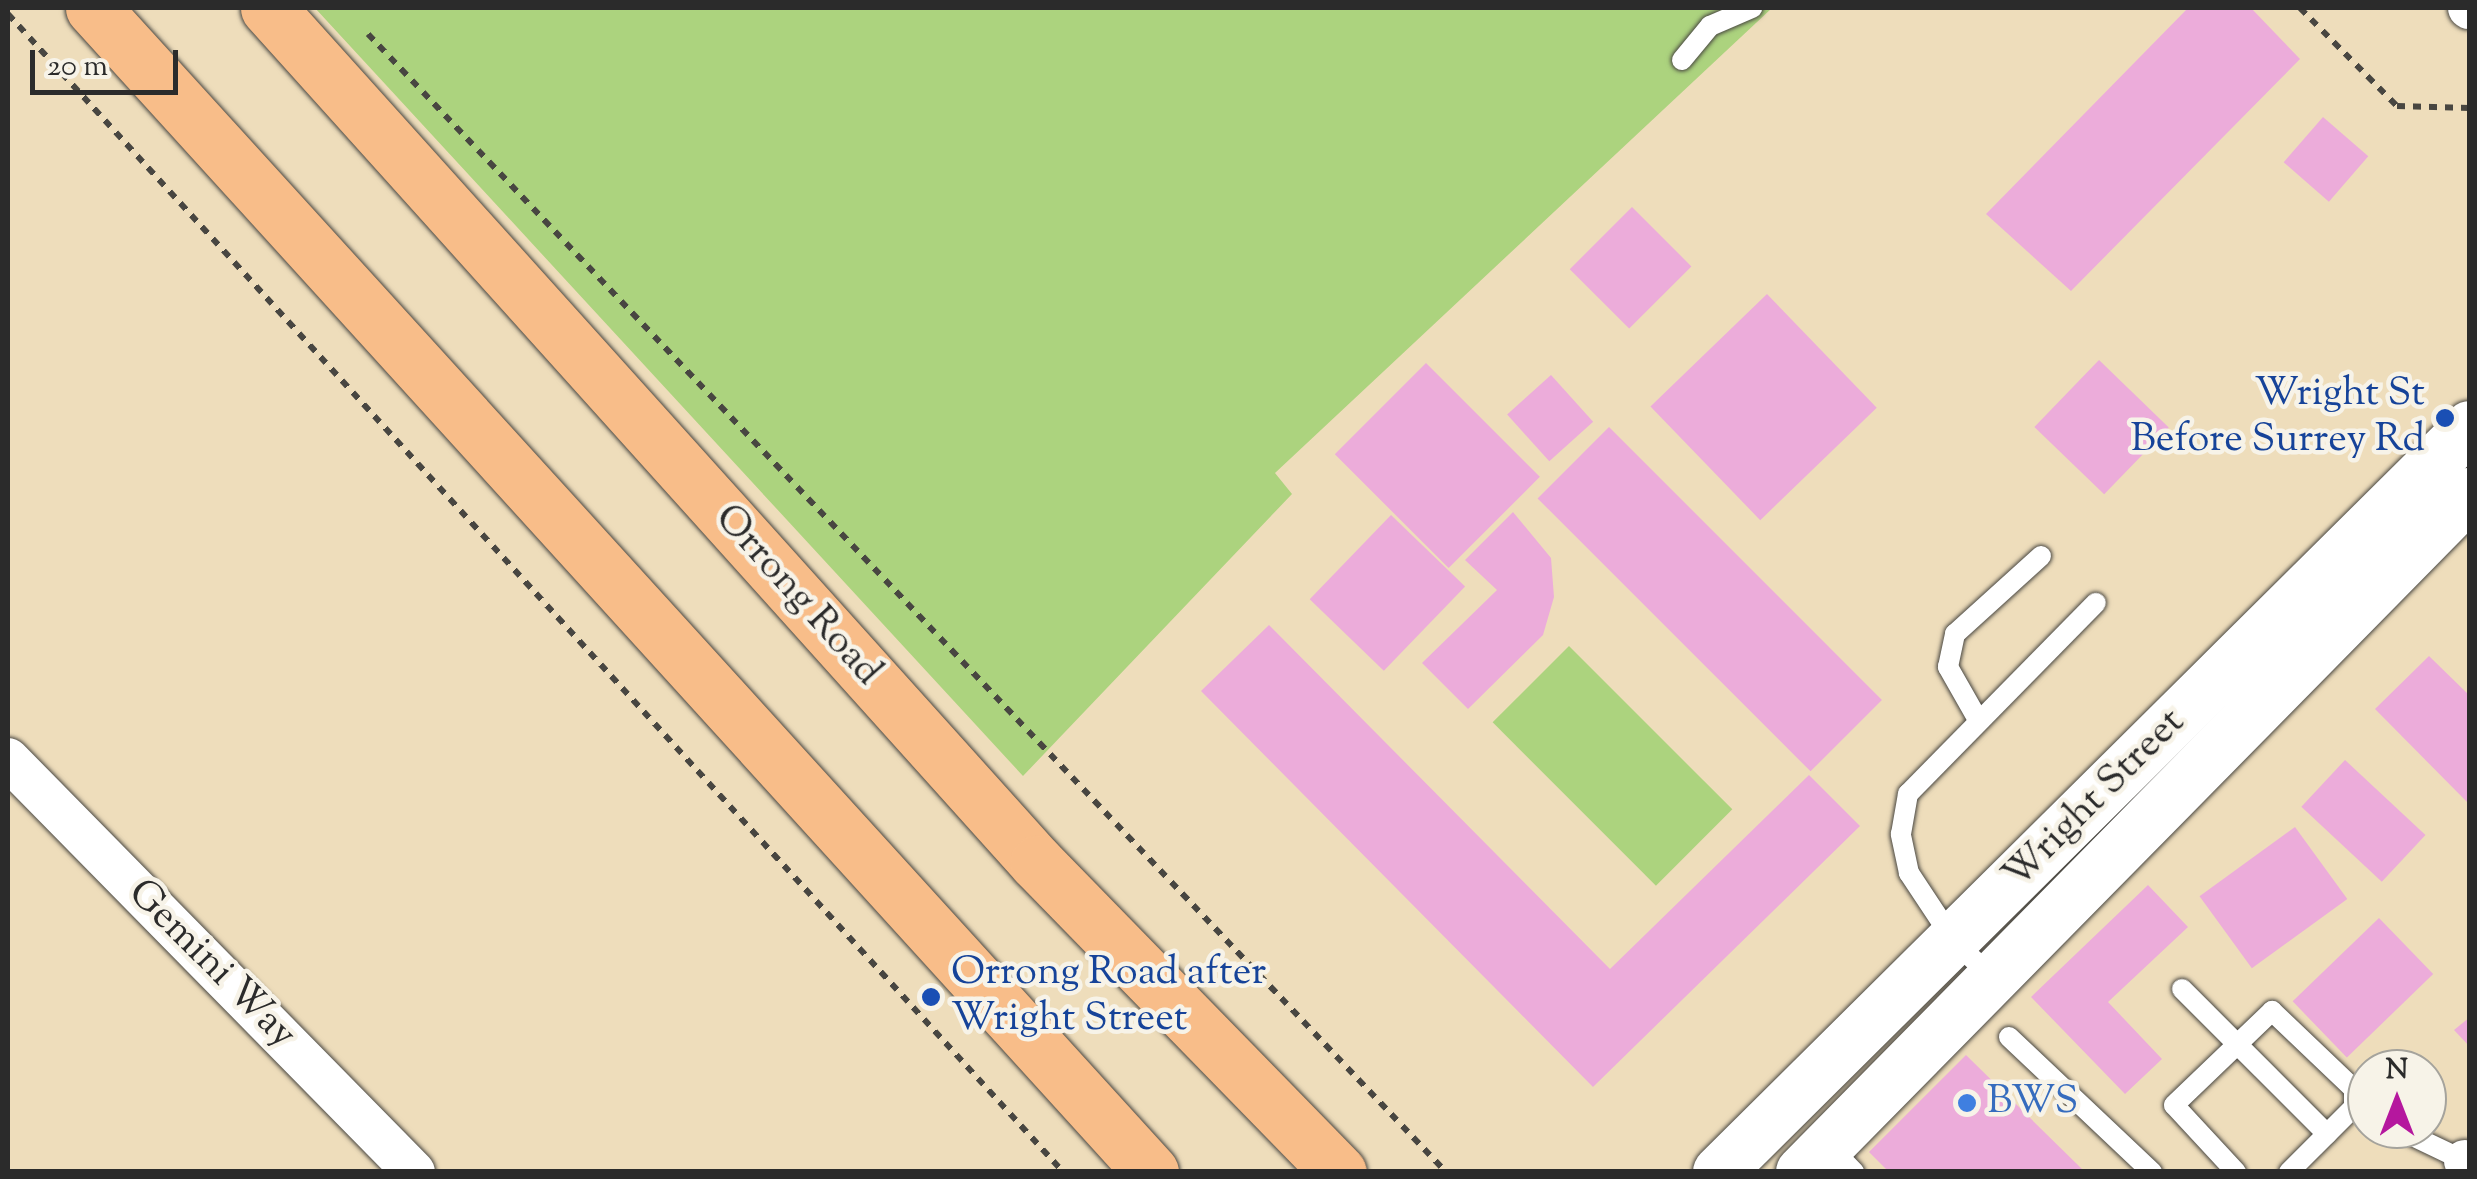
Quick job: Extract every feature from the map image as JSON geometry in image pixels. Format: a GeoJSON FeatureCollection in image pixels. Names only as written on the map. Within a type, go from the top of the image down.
{"type":"FeatureCollection","features":[{"type":"Feature","properties":{"kind":"highway"},"geometry":{"type":"LineString","coordinates":[[93,8],[1152,1172]]}},
{"type":"Feature","properties":{"kind":"highway","name":"Orrong Road"},"geometry":{"type":"LineString","coordinates":[[268,8],[1037,863],[1340,1172]]}},
{"type":"Feature","properties":{"kind":"street","name":"Wright Street"},"geometry":{"type":"LineString","coordinates":[[1718,1172],[2470,427]]}},
{"type":"Feature","properties":{"kind":"street","name":"Wright Street"},"geometry":{"type":"LineString","coordinates":[[1828,1163],[1996,980],[2470,494]]}},
{"type":"Feature","properties":{"kind":"street","name":"Gemini Way"},"geometry":{"type":"LineString","coordinates":[[8,760],[414,1172]]}},
{"type":"Feature","properties":{"kind":"lane"},"geometry":{"type":"LineString","coordinates":[[1682,60],[1710,26],[1752,8]]}},
{"type":"Feature","properties":{"kind":"lane"},"geometry":{"type":"LineString","coordinates":[[1977,718],[1948,667],[1955,634],[2041,556]]}},
{"type":"Feature","properties":{"kind":"lane"},"geometry":{"type":"LineString","coordinates":[[1996,980],[1954,940],[1909,873],[1900,834],[1908,794],[1977,718],[2096,603]]}},
{"type":"Feature","properties":{"kind":"lane"},"geometry":{"type":"LineString","coordinates":[[2182,988],[2326,1134]]}},
{"type":"Feature","properties":{"kind":"lane"},"geometry":{"type":"LineString","coordinates":[[2236,1172],[2174,1105],[2272,1010],[2347,1082]]}},
{"type":"Feature","properties":{"kind":"lane"},"geometry":{"type":"LineString","coordinates":[[2010,1037],[2152,1172]]}},
{"type":"Feature","properties":{"kind":"lane"},"geometry":{"type":"LineString","coordinates":[[2288,1172],[2326,1134],[2347,1120]]}},
{"type":"Feature","properties":{"kind":"lane"},"geometry":{"type":"LineString","coordinates":[[2437,1149],[2467,1164]]}},
{"type":"Feature","properties":{"kind":"path"},"geometry":{"type":"LineString","coordinates":[[2300,8],[2398,106],[2470,108]]}},
{"type":"Feature","properties":{"kind":"path"},"geometry":{"type":"LineString","coordinates":[[8,14],[1063,1172]]}},
{"type":"Feature","properties":{"kind":"path"},"geometry":{"type":"LineString","coordinates":[[363,29],[1446,1172]]}},
{"type":"Feature","properties":{"kind":"green space"},"geometry":{"type":"Polygon","coordinates":[[[315,8],[1772,8],[1275,473],[1292,494],[1023,776],[315,8]]]}},
{"type":"Feature","properties":{"kind":"green space"},"geometry":{"type":"Polygon","coordinates":[[[1569,646],[1732,809],[1656,886],[1493,722],[1569,646]]]}},
{"type":"Feature","properties":{"kind":"building"},"geometry":{"type":"Polygon","coordinates":[[[2188,8],[2251,8],[2300,59],[2071,291],[1986,214],[2188,8]]]}},
{"type":"Feature","properties":{"kind":"building"},"geometry":{"type":"Polygon","coordinates":[[[2323,117],[2368,156],[2329,202],[2284,162],[2323,117]]]}},
{"type":"Feature","properties":{"kind":"building"},"geometry":{"type":"Polygon","coordinates":[[[1632,207],[1691,266],[1629,329],[1570,269],[1632,207]]]}},
{"type":"Feature","properties":{"kind":"building"},"geometry":{"type":"Polygon","coordinates":[[[1767,294],[1877,408],[1760,520],[1650,407],[1767,294]]]}},
{"type":"Feature","properties":{"kind":"building"},"geometry":{"type":"Polygon","coordinates":[[[2099,360],[2169,427],[2104,494],[2034,427],[2099,360]]]}},
{"type":"Feature","properties":{"kind":"building"},"geometry":{"type":"Polygon","coordinates":[[[1426,363],[1540,477],[1449,568],[1335,454],[1426,363]]]}},
{"type":"Feature","properties":{"kind":"building"},"geometry":{"type":"Polygon","coordinates":[[[1551,375],[1593,422],[1549,461],[1507,414],[1551,375]]]}},
{"type":"Feature","properties":{"kind":"building"},"geometry":{"type":"Polygon","coordinates":[[[1609,427],[1882,700],[1811,771],[1538,498],[1609,427]]]}},
{"type":"Feature","properties":{"kind":"building"},"geometry":{"type":"Polygon","coordinates":[[[1513,512],[1551,558],[1554,597],[1543,635],[1468,709],[1422,663],[1497,590],[1465,560],[1513,512]]]}},
{"type":"Feature","properties":{"kind":"building"},"geometry":{"type":"Polygon","coordinates":[[[1391,515],[1465,587],[1384,671],[1310,599],[1391,515]]]}},
{"type":"Feature","properties":{"kind":"building"},"geometry":{"type":"Polygon","coordinates":[[[1269,625],[1610,969],[1809,775],[1860,826],[1593,1087],[1201,691],[1269,625]]]}},
{"type":"Feature","properties":{"kind":"building"},"geometry":{"type":"Polygon","coordinates":[[[2429,656],[2470,696],[2470,805],[2375,709],[2429,656]]]}},
{"type":"Feature","properties":{"kind":"building"},"geometry":{"type":"Polygon","coordinates":[[[2345,760],[2425,835],[2382,882],[2301,807],[2345,760]]]}},
{"type":"Feature","properties":{"kind":"building"},"geometry":{"type":"Polygon","coordinates":[[[2295,827],[2347,899],[2252,968],[2200,896],[2295,827]]]}},
{"type":"Feature","properties":{"kind":"building"},"geometry":{"type":"Polygon","coordinates":[[[2148,885],[2188,927],[2108,1002],[2162,1059],[2125,1094],[2031,997],[2148,885]]]}},
{"type":"Feature","properties":{"kind":"building"},"geometry":{"type":"Polygon","coordinates":[[[2379,918],[2433,974],[2356,1049],[2347,1049],[2347,1057],[2293,1001],[2379,918]]]}},
{"type":"Feature","properties":{"kind":"building"},"geometry":{"type":"Polygon","coordinates":[[[2470,1017],[2470,1047],[2454,1030],[2470,1017]]]}},
{"type":"Feature","properties":{"kind":"building","name":"BWS"},"geometry":{"type":"Polygon","coordinates":[[[1966,1055],[2085,1172],[1889,1172],[1869,1152],[1966,1055]]]}},
{"type":"Feature","properties":{"kind":"place","name":"Wright St Before Surrey Rd"},"geometry":{"type":"Point","coordinates":[2445,418]}},
{"type":"Feature","properties":{"kind":"place","name":"Orrong Road after Wright Street"},"geometry":{"type":"Point","coordinates":[931,997]}},
{"type":"Feature","properties":{"kind":"place","name":"BWS"},"geometry":{"type":"Point","coordinates":[1967,1103]}}]}
